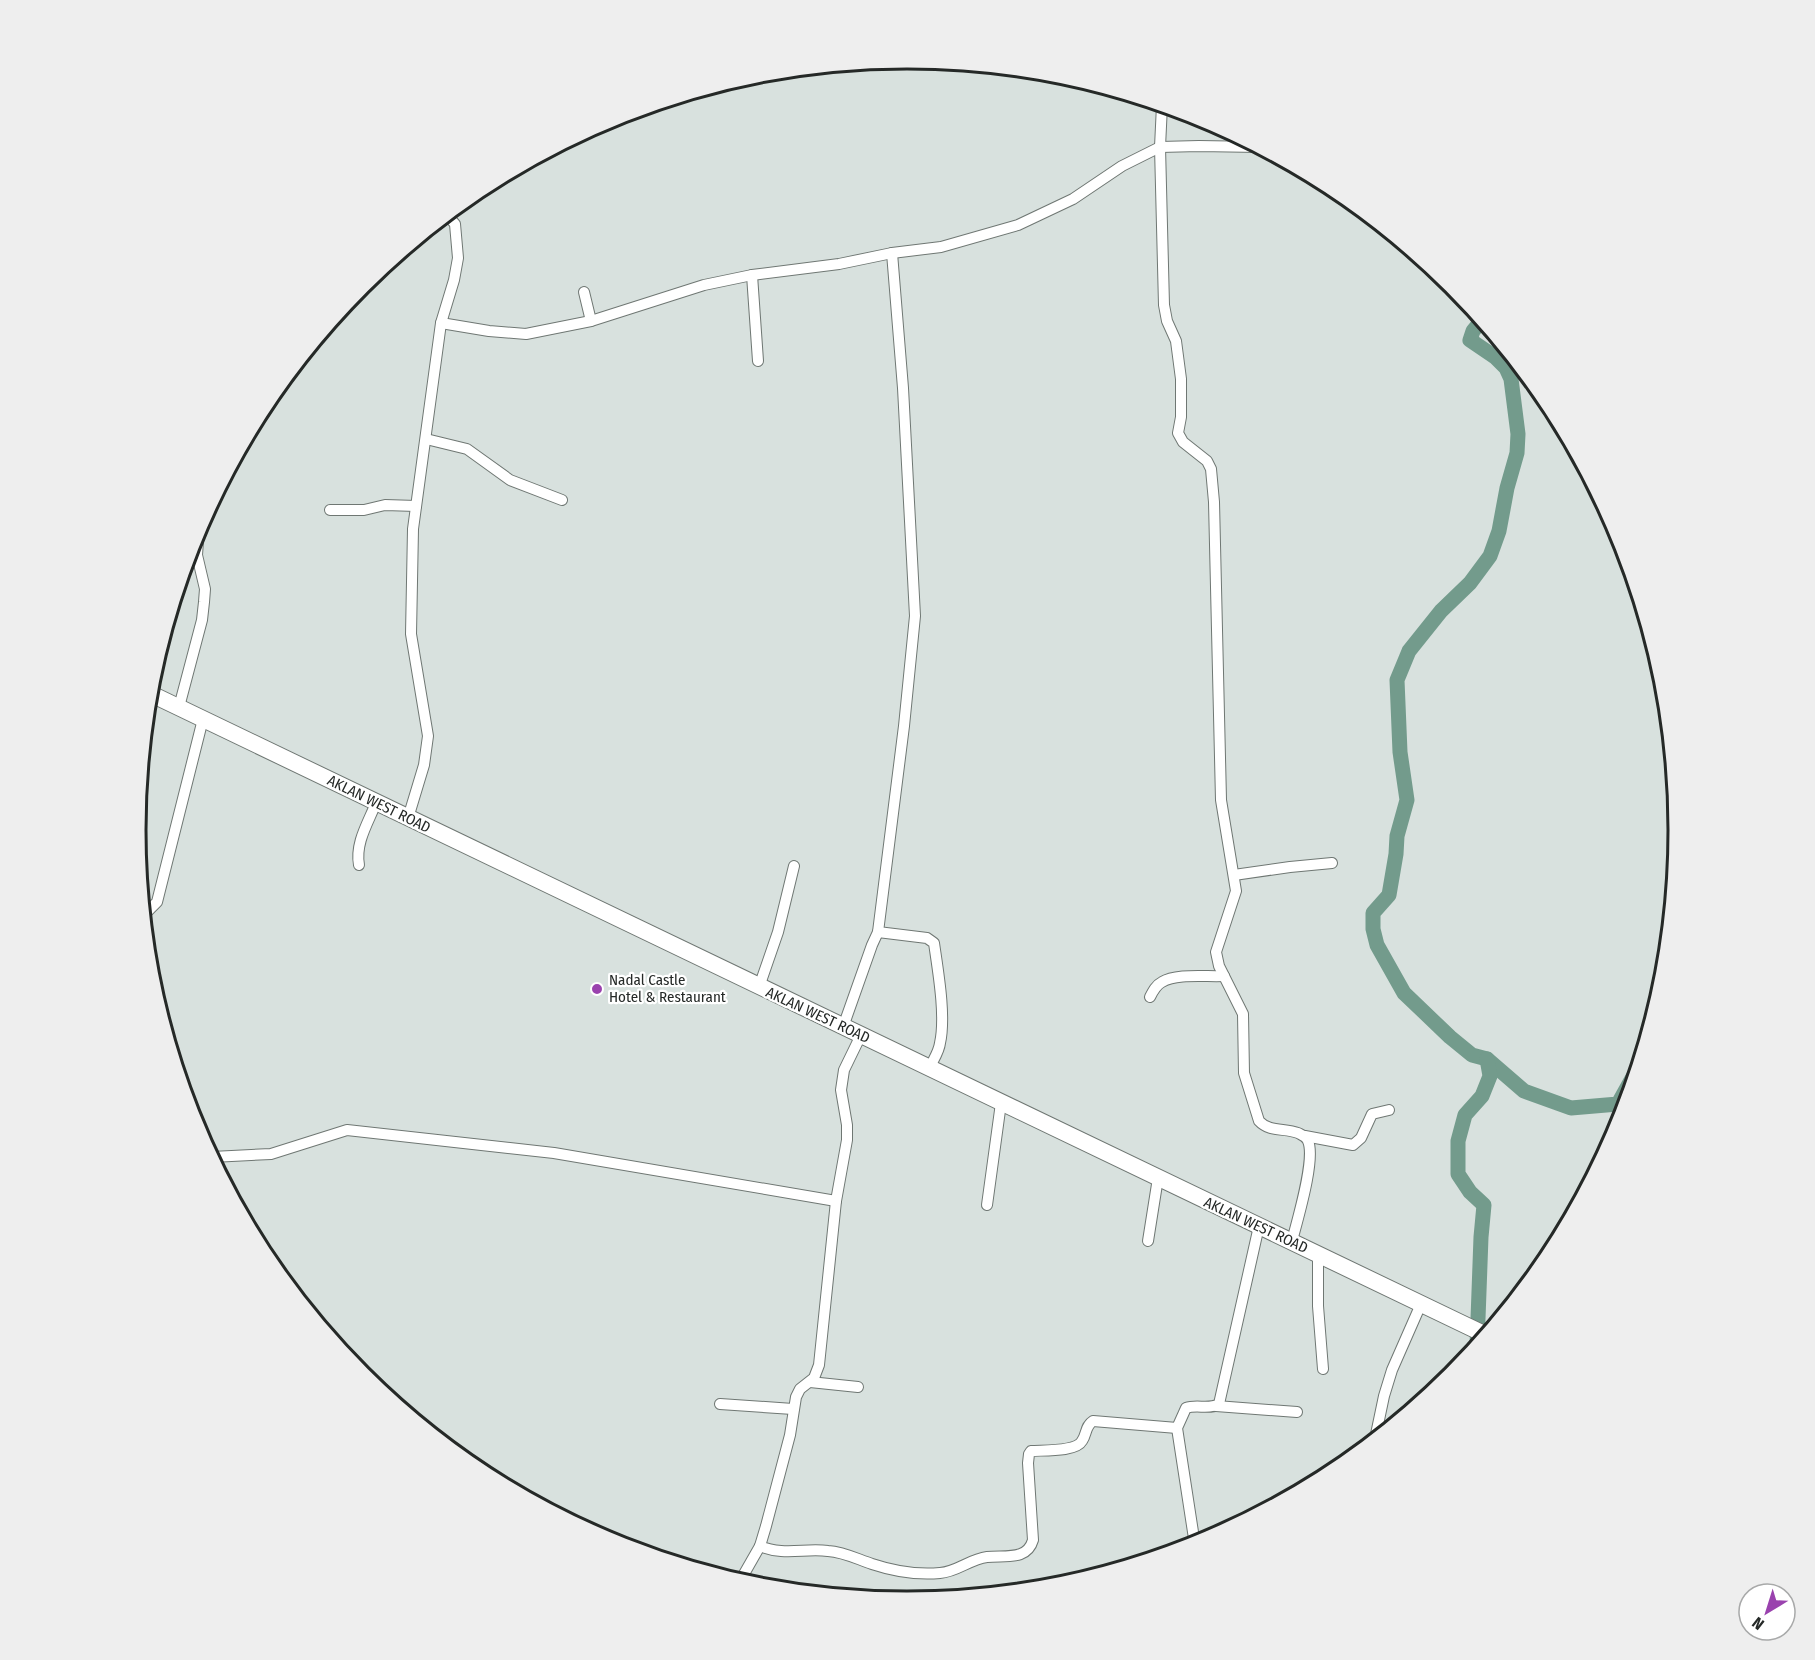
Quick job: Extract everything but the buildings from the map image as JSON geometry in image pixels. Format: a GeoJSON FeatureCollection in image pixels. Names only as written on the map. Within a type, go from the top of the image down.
{"type":"FeatureCollection","features":[{"type":"Feature","properties":{"kind":"main road","name":"AKLAN WEST ROAD"},"geometry":{"type":"LineString","coordinates":[[159,697],[1480,1332]]}},
{"type":"Feature","properties":{"kind":"street"},"geometry":{"type":"LineString","coordinates":[[1161,112],[1164,306],[1167,321],[1176,341],[1181,380],[1181,417],[1178,433],[1183,442],[1207,461],[1211,470],[1214,502],[1221,800],[1236,891],[1216,952],[1224,976],[1243,1014],[1244,1073],[1262,1125],[1353,1145],[1362,1138],[1372,1114],[1389,1110]]}},
{"type":"Feature","properties":{"kind":"street"},"geometry":{"type":"LineString","coordinates":[[441,323],[526,334],[591,321],[704,285],[752,275],[839,264],[892,253],[941,247],[1018,225],[1073,199],[1122,166],[1160,147],[1243,147]]}},
{"type":"Feature","properties":{"kind":"street"},"geometry":{"type":"LineString","coordinates":[[408,818],[424,765],[428,736],[411,634],[412,530],[441,323],[458,258],[455,224],[452,220]]}},
{"type":"Feature","properties":{"kind":"street"},"geometry":{"type":"LineString","coordinates":[[843,1027],[878,932],[904,726],[915,616],[903,388],[892,253]]}},
{"type":"Feature","properties":{"kind":"street"},"geometry":{"type":"LineString","coordinates":[[752,275],[758,361]]}},
{"type":"Feature","properties":{"kind":"street"},"geometry":{"type":"LineString","coordinates":[[584,292],[591,321]]}},
{"type":"Feature","properties":{"kind":"street"},"geometry":{"type":"LineString","coordinates":[[426,439],[467,449],[510,480],[562,500]]}},
{"type":"Feature","properties":{"kind":"street"},"geometry":{"type":"LineString","coordinates":[[330,510],[364,510],[385,505],[416,506]]}},
{"type":"Feature","properties":{"kind":"street"},"geometry":{"type":"LineString","coordinates":[[179,707],[202,620],[205,589],[197,557]]}},
{"type":"Feature","properties":{"kind":"street"},"geometry":{"type":"LineString","coordinates":[[151,910],[155,907],[159,896],[203,719]]}},
{"type":"Feature","properties":{"kind":"street"},"geometry":{"type":"LineString","coordinates":[[359,865],[357,854],[359,846],[376,803]]}},
{"type":"Feature","properties":{"kind":"street"},"geometry":{"type":"LineString","coordinates":[[1234,875],[1332,863]]}},
{"type":"Feature","properties":{"kind":"street"},"geometry":{"type":"LineString","coordinates":[[759,987],[778,932],[794,866]]}},
{"type":"Feature","properties":{"kind":"street"},"geometry":{"type":"LineString","coordinates":[[878,932],[927,938],[934,943],[942,1029],[940,1044],[929,1069]]}},
{"type":"Feature","properties":{"kind":"street"},"geometry":{"type":"LineString","coordinates":[[1150,997],[1156,986],[1174,977],[1224,976]]}},
{"type":"Feature","properties":{"kind":"street"},"geometry":{"type":"LineString","coordinates":[[745,1573],[760,1546],[790,1435],[796,1397],[816,1374],[819,1365],[836,1201],[847,1140],[841,1090],[844,1070],[861,1035]]}},
{"type":"Feature","properties":{"kind":"street"},"geometry":{"type":"LineString","coordinates":[[987,1205],[1001,1103]]}},
{"type":"Feature","properties":{"kind":"street"},"geometry":{"type":"LineString","coordinates":[[220,1157],[271,1154],[347,1130],[554,1153],[836,1201]]}},
{"type":"Feature","properties":{"kind":"street"},"geometry":{"type":"LineString","coordinates":[[1292,1241],[1306,1186],[1310,1155],[1309,1143],[1305,1136]]}},
{"type":"Feature","properties":{"kind":"street"},"geometry":{"type":"LineString","coordinates":[[1148,1241],[1158,1178]]}},
{"type":"Feature","properties":{"kind":"street"},"geometry":{"type":"LineString","coordinates":[[1216,1406],[1219,1404],[1224,1384],[1259,1226]]}},
{"type":"Feature","properties":{"kind":"street"},"geometry":{"type":"LineString","coordinates":[[1318,1254],[1318,1306],[1323,1369]]}},
{"type":"Feature","properties":{"kind":"street"},"geometry":{"type":"LineString","coordinates":[[1377,1429],[1392,1370],[1421,1304]]}},
{"type":"Feature","properties":{"kind":"street"},"geometry":{"type":"LineString","coordinates":[[810,1382],[858,1387]]}},
{"type":"Feature","properties":{"kind":"street"},"geometry":{"type":"LineString","coordinates":[[720,1404],[793,1409]]}},
{"type":"Feature","properties":{"kind":"street"},"geometry":{"type":"LineString","coordinates":[[1193,1535],[1176,1428],[1186,1408],[1216,1406],[1297,1412]]}},
{"type":"Feature","properties":{"kind":"street"},"geometry":{"type":"LineString","coordinates":[[760,1546],[779,1552],[827,1551],[849,1555],[893,1570],[927,1573],[942,1573],[976,1559],[1022,1555],[1031,1548],[1033,1540],[1028,1463],[1031,1451],[1069,1449],[1078,1446],[1082,1443],[1087,1426],[1093,1421],[1176,1428]]}},
{"type":"Feature","properties":{"kind":"waterway"},"geometry":{"type":"LineString","coordinates":[[1478,325],[1470,340],[1495,357],[1506,368],[1511,379],[1518,434],[1517,453],[1507,488],[1499,531],[1490,556],[1470,583],[1441,611],[1409,651],[1397,680],[1400,752],[1407,800],[1397,836],[1389,895],[1373,913],[1373,929],[1377,945],[1404,993],[1472,1055],[1487,1059],[1524,1091],[1571,1108],[1617,1104]]}},
{"type":"Feature","properties":{"kind":"waterway"},"geometry":{"type":"LineString","coordinates":[[1477,1335],[1484,1205],[1470,1192],[1458,1174],[1458,1141],[1465,1115],[1482,1096],[1490,1076],[1487,1059]]}},
{"type":"Feature","properties":{"kind":"place","name":"Nadal Castle Hotel & Restaurant"},"geometry":{"type":"Point","coordinates":[597,989]}}]}
